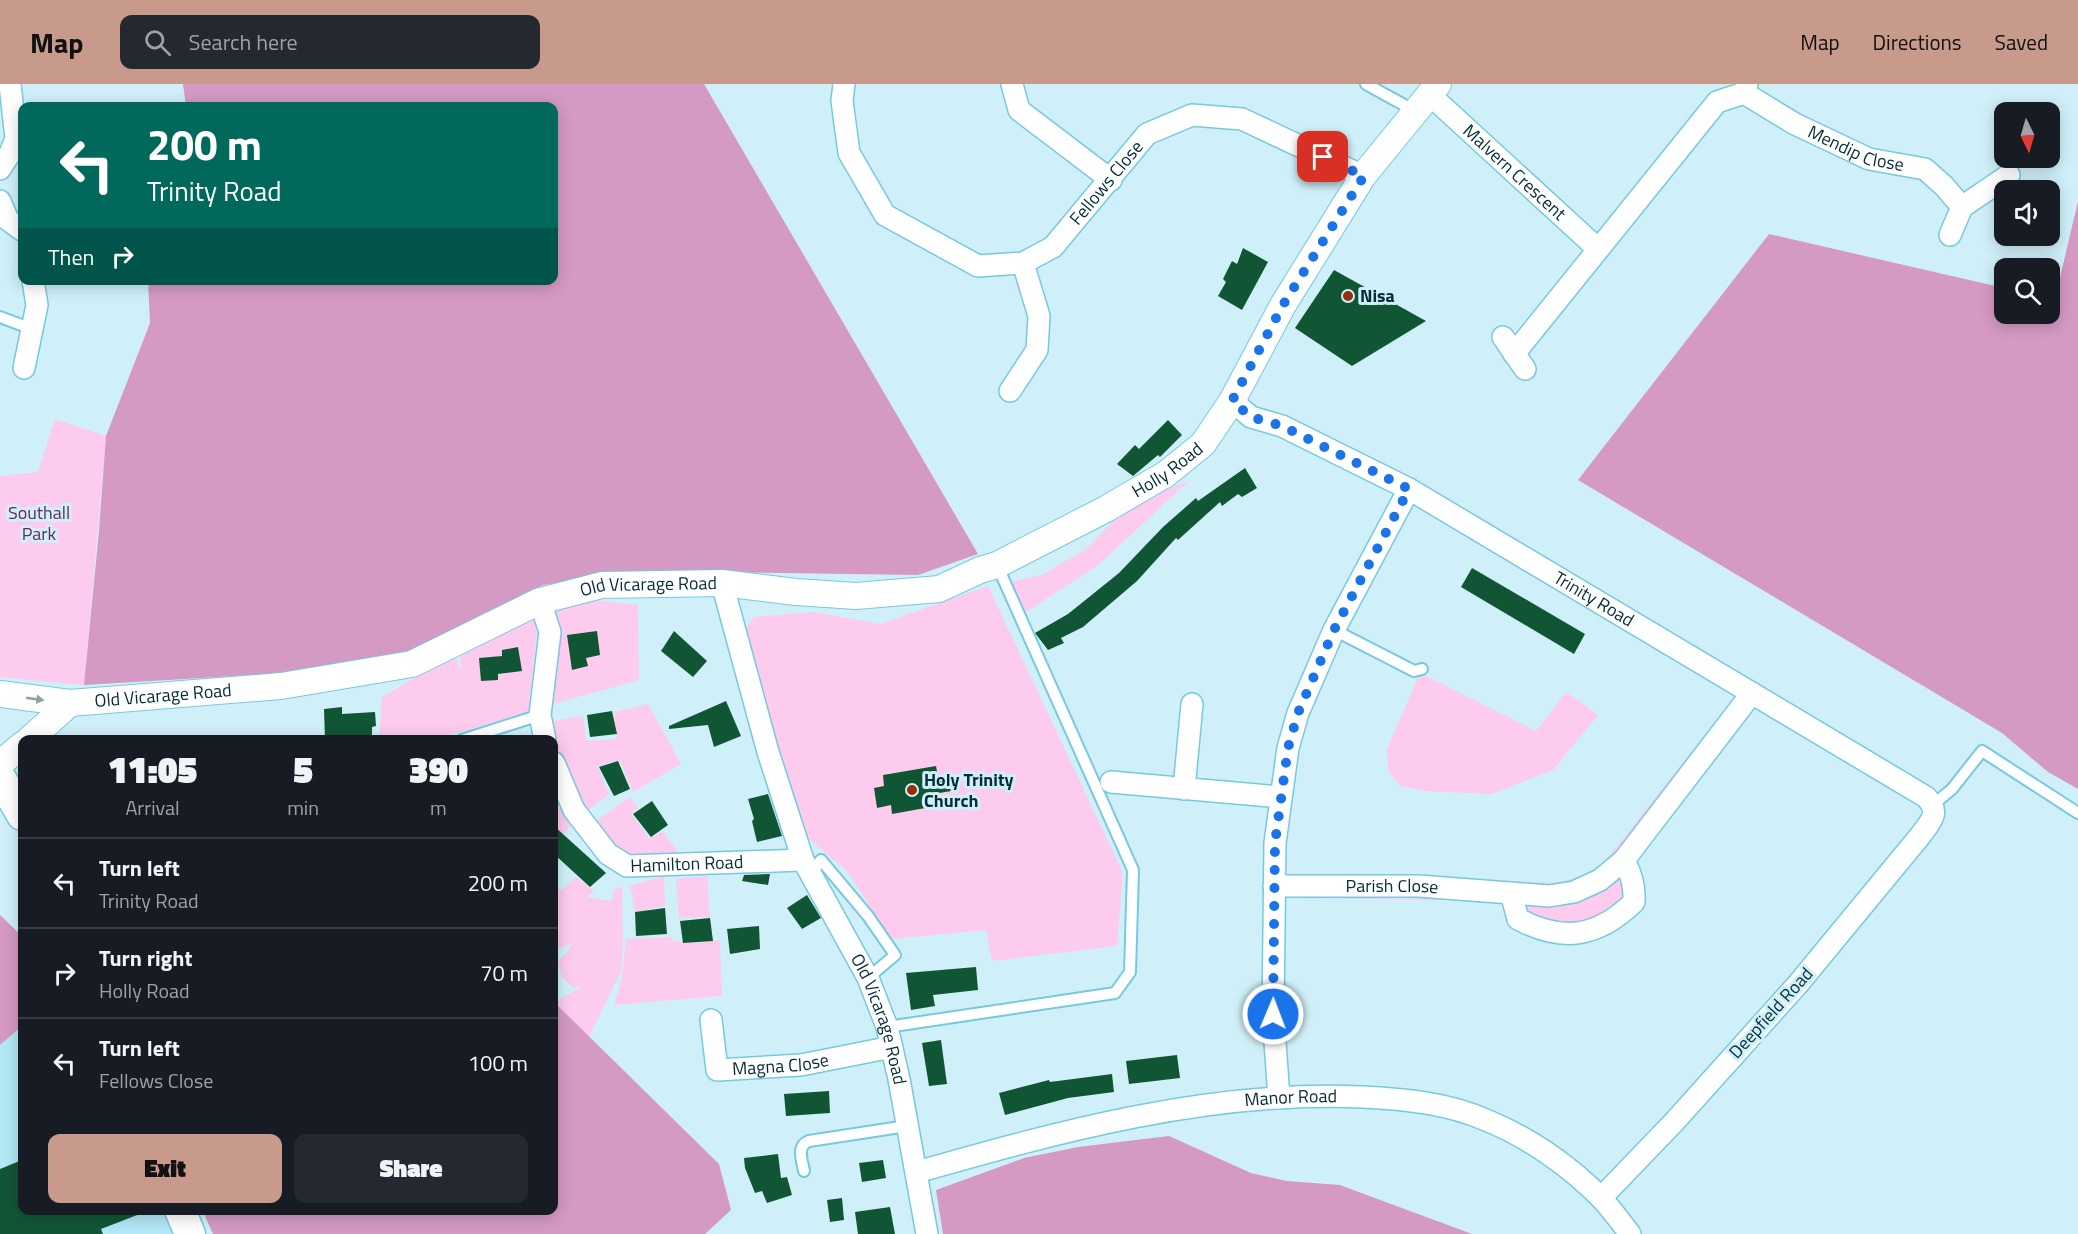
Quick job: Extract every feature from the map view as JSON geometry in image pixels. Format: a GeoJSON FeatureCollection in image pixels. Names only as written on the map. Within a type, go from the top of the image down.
{"type":"FeatureCollection","features":[{"type":"Feature","properties":{"kind":"main road"},"geometry":{"type":"LineString","coordinates":[[0,777],[18,808]]}},
{"type":"Feature","properties":{"kind":"main road"},"geometry":{"type":"LineString","coordinates":[[182,1215],[190,1234]]}},
{"type":"Feature","properties":{"kind":"street"},"geometry":{"type":"LineString","coordinates":[[10,84],[18,133]]}},
{"type":"Feature","properties":{"kind":"street","name":"Fellows Close"},"geometry":{"type":"LineString","coordinates":[[844,84],[842,101],[849,153],[885,215],[978,266],[1023,263],[1053,247],[1147,134],[1192,115],[1242,119],[1364,176]]}},
{"type":"Feature","properties":{"kind":"street"},"geometry":{"type":"LineString","coordinates":[[1012,84],[1019,110],[1111,180]]}},
{"type":"Feature","properties":{"kind":"street"},"geometry":{"type":"LineString","coordinates":[[1514,353],[1717,102],[1745,89]]}},
{"type":"Feature","properties":{"kind":"street","name":"Mendip Close"},"geometry":{"type":"LineString","coordinates":[[1745,89],[1795,124],[1869,159],[1924,170],[1944,186],[1962,207]]}},
{"type":"Feature","properties":{"kind":"street","name":"Holly Road"},"geometry":{"type":"LineString","coordinates":[[722,584],[856,596],[939,589],[980,570],[997,565],[1106,509],[1166,474],[1203,444],[1232,401],[1283,305],[1364,176],[1428,97]]}},
{"type":"Feature","properties":{"kind":"street","name":"Malvern Crescent"},"geometry":{"type":"LineString","coordinates":[[1428,97],[1598,249]]}},
{"type":"Feature","properties":{"kind":"street"},"geometry":{"type":"LineString","coordinates":[[0,169],[18,141]]}},
{"type":"Feature","properties":{"kind":"street"},"geometry":{"type":"LineString","coordinates":[[1950,235],[1962,207],[2009,175]]}},
{"type":"Feature","properties":{"kind":"street"},"geometry":{"type":"LineString","coordinates":[[0,201],[8,220],[18,227]]}},
{"type":"Feature","properties":{"kind":"street"},"geometry":{"type":"LineString","coordinates":[[1010,391],[1037,350],[1039,316],[1023,263]]}},
{"type":"Feature","properties":{"kind":"street"},"geometry":{"type":"LineString","coordinates":[[24,368],[37,304],[34,285]]}},
{"type":"Feature","properties":{"kind":"street","name":"Trinity Road"},"geometry":{"type":"LineString","coordinates":[[1232,401],[1251,417],[1282,426],[1409,489],[1926,797],[1932,812]]}},
{"type":"Feature","properties":{"kind":"street"},"geometry":{"type":"LineString","coordinates":[[1280,1098],[1273,1014],[1274,886],[1275,843],[1288,748],[1298,713],[1334,630],[1409,489]]}},
{"type":"Feature","properties":{"kind":"street","name":"Old Vicarage Road"},"geometry":{"type":"LineString","coordinates":[[35,735],[70,704],[281,686],[412,664],[540,601],[602,585],[722,584],[768,752],[807,867],[868,978],[890,1037],[927,1234]]}},
{"type":"Feature","properties":{"kind":"street"},"geometry":{"type":"LineString","coordinates":[[540,601],[550,632],[540,715],[544,735]]}},
{"type":"Feature","properties":{"kind":"street","name":"Parish Close"},"geometry":{"type":"LineString","coordinates":[[1274,886],[1419,886],[1548,896],[1574,892],[1600,880],[1624,860],[1752,693]]}},
{"type":"Feature","properties":{"kind":"street"},"geometry":{"type":"LineString","coordinates":[[0,694],[70,704]]}},
{"type":"Feature","properties":{"kind":"street"},"geometry":{"type":"LineString","coordinates":[[1184,789],[1192,704]]}},
{"type":"Feature","properties":{"kind":"street"},"geometry":{"type":"LineString","coordinates":[[0,764],[18,748]]}},
{"type":"Feature","properties":{"kind":"street","name":"Hamilton Road"},"geometry":{"type":"LineString","coordinates":[[558,772],[574,810],[608,854],[627,866],[807,867]]}},
{"type":"Feature","properties":{"kind":"street"},"geometry":{"type":"LineString","coordinates":[[1111,782],[1280,797]]}},
{"type":"Feature","properties":{"kind":"street","name":"Deepfield Road"},"geometry":{"type":"LineString","coordinates":[[1601,1198],[1675,1121],[1797,984],[1932,812]]}},
{"type":"Feature","properties":{"kind":"street"},"geometry":{"type":"LineString","coordinates":[[1511,894],[1518,919],[1537,929],[1581,934],[1619,917],[1634,902],[1635,889],[1624,860]]}},
{"type":"Feature","properties":{"kind":"street","name":"Magna Close"},"geometry":{"type":"LineString","coordinates":[[711,1020],[717,1070],[801,1065],[890,1037]]}},
{"type":"Feature","properties":{"kind":"street","name":"Manor Road"},"geometry":{"type":"LineString","coordinates":[[917,1172],[1028,1140],[1184,1109],[1280,1098],[1336,1096],[1400,1099],[1431,1104],[1484,1119],[1512,1131],[1560,1163],[1601,1198],[1630,1234]]}},
{"type":"Feature","properties":{"kind":"lane"},"geometry":{"type":"LineString","coordinates":[[1366,84],[1428,97]]}},
{"type":"Feature","properties":{"kind":"lane"},"geometry":{"type":"LineString","coordinates":[[0,317],[32,329]]}},
{"type":"Feature","properties":{"kind":"lane"},"geometry":{"type":"LineString","coordinates":[[890,1037],[1115,993],[1130,972],[1133,870],[997,565]]}},
{"type":"Feature","properties":{"kind":"lane"},"geometry":{"type":"LineString","coordinates":[[1334,630],[1414,671],[1422,669]]}},
{"type":"Feature","properties":{"kind":"lane"},"geometry":{"type":"LineString","coordinates":[[478,735],[540,715]]}},
{"type":"Feature","properties":{"kind":"lane"},"geometry":{"type":"LineString","coordinates":[[1932,812],[1982,751],[2078,813]]}},
{"type":"Feature","properties":{"kind":"lane"},"geometry":{"type":"LineString","coordinates":[[807,867],[821,860],[868,916],[895,955],[868,978]]}},
{"type":"Feature","properties":{"kind":"lane"},"geometry":{"type":"LineString","coordinates":[[804,1171],[801,1156],[804,1143],[907,1126]]}},
{"type":"Feature","properties":{"kind":"shaded area"},"geometry":{"type":"Polygon","coordinates":[[[183,84],[704,84],[978,554],[918,575],[630,571],[543,585],[411,651],[285,673],[84,685],[106,436],[150,323],[148,285],[558,285],[558,102],[185,102],[183,84]]]}},
{"type":"Feature","properties":{"kind":"shaded area"},"geometry":{"type":"Polygon","coordinates":[[[2078,201],[2078,789],[2048,772],[2002,733],[1578,480],[1769,234],[1994,286],[1994,324],[2060,324],[2060,278],[2078,201]]]}},
{"type":"Feature","properties":{"kind":"shaded area"},"geometry":{"type":"Polygon","coordinates":[[[0,915],[18,932],[18,1029],[0,1045],[0,915]]]}},
{"type":"Feature","properties":{"kind":"shaded area"},"geometry":{"type":"Polygon","coordinates":[[[558,1006],[719,1164],[731,1210],[705,1234],[213,1234],[205,1215],[558,1215],[558,1006]]]}},
{"type":"Feature","properties":{"kind":"shaded area"},"geometry":{"type":"Polygon","coordinates":[[[18,1029],[18,1215],[168,1215],[176,1234],[0,1234],[0,1045],[18,1029]]]}},
{"type":"Feature","properties":{"kind":"shaded area"},"geometry":{"type":"Polygon","coordinates":[[[1169,1136],[1251,1173],[1287,1181],[1340,1185],[1472,1234],[943,1234],[936,1190],[1024,1158],[1078,1147],[1169,1136]]]}},
{"type":"Feature","properties":{"kind":"green space","name":"Southall Park"},"geometry":{"type":"Polygon","coordinates":[[[55,419],[106,436],[84,685],[0,677],[0,476],[38,472],[55,419]]]}},
{"type":"Feature","properties":{"kind":"green space"},"geometry":{"type":"Polygon","coordinates":[[[1190,480],[1097,566],[1020,616],[1005,583],[1042,575],[1085,550],[1117,517],[1161,492],[1190,480]]]}},
{"type":"Feature","properties":{"kind":"green space"},"geometry":{"type":"Polygon","coordinates":[[[988,586],[1123,873],[1117,946],[992,961],[986,930],[891,939],[847,871],[804,835],[742,635],[754,617],[814,612],[880,624],[988,586]]]}},
{"type":"Feature","properties":{"kind":"green space"},"geometry":{"type":"Polygon","coordinates":[[[565,597],[638,605],[639,680],[549,705],[547,607],[565,597]]]}},
{"type":"Feature","properties":{"kind":"green space"},"geometry":{"type":"Polygon","coordinates":[[[539,612],[528,713],[448,735],[379,735],[382,697],[439,664],[456,659],[462,671],[460,657],[539,612]]]}},
{"type":"Feature","properties":{"kind":"green space"},"geometry":{"type":"Polygon","coordinates":[[[1420,673],[1536,731],[1566,692],[1598,715],[1553,770],[1491,794],[1425,791],[1400,786],[1388,770],[1387,749],[1420,673]]]}},
{"type":"Feature","properties":{"kind":"green space"},"geometry":{"type":"Polygon","coordinates":[[[1752,693],[1747,719],[1718,757],[1683,800],[1624,860],[1631,874],[1619,917],[1537,929],[1511,894],[1498,903],[1296,898],[1274,886],[1419,876],[1553,883],[1578,878],[1595,871],[1610,855],[1723,712],[1752,693]]]}},
{"type":"Feature","properties":{"kind":"green space"},"geometry":{"type":"Polygon","coordinates":[[[648,704],[681,764],[633,792],[620,760],[597,766],[609,794],[583,814],[558,760],[558,735],[552,735],[547,722],[583,716],[586,741],[617,739],[614,712],[648,704]]]}},
{"type":"Feature","properties":{"kind":"green space"},"geometry":{"type":"Polygon","coordinates":[[[558,789],[571,825],[558,841],[558,789]]]}},
{"type":"Feature","properties":{"kind":"green space"},"geometry":{"type":"Polygon","coordinates":[[[630,797],[638,808],[631,814],[650,839],[662,831],[681,856],[635,858],[609,851],[589,826],[630,797]]]}},
{"type":"Feature","properties":{"kind":"green space"},"geometry":{"type":"Polygon","coordinates":[[[664,876],[665,906],[635,912],[630,886],[664,876]]]}},
{"type":"Feature","properties":{"kind":"green space"},"geometry":{"type":"Polygon","coordinates":[[[707,876],[710,917],[679,918],[676,879],[707,876]]]}},
{"type":"Feature","properties":{"kind":"green space"},"geometry":{"type":"Polygon","coordinates":[[[576,877],[594,891],[587,897],[612,901],[614,889],[622,887],[621,971],[589,1037],[558,1006],[558,1000],[584,986],[574,988],[563,978],[558,966],[558,962],[572,944],[558,948],[558,888],[562,890],[576,877]]]}},
{"type":"Feature","properties":{"kind":"green space"},"geometry":{"type":"Polygon","coordinates":[[[672,937],[673,941],[696,943],[720,940],[722,996],[614,1005],[622,978],[626,939],[672,937]]]}},
{"type":"Feature","properties":{"kind":"building"},"geometry":{"type":"Polygon","coordinates":[[[1243,248],[1268,262],[1242,310],[1218,296],[1226,282],[1223,279],[1232,261],[1237,264],[1243,248]]]}},
{"type":"Feature","properties":{"kind":"building","name":"Nisa"},"geometry":{"type":"Polygon","coordinates":[[[1334,270],[1426,321],[1352,366],[1295,328],[1334,270]]]}},
{"type":"Feature","properties":{"kind":"building"},"geometry":{"type":"Polygon","coordinates":[[[1168,420],[1182,435],[1160,457],[1158,455],[1133,476],[1117,464],[1135,445],[1139,449],[1168,420]]]}},
{"type":"Feature","properties":{"kind":"building"},"geometry":{"type":"Polygon","coordinates":[[[1245,468],[1257,488],[1242,497],[1238,494],[1222,506],[1220,502],[1178,540],[1176,538],[1137,581],[1083,627],[1061,638],[1064,643],[1048,650],[1035,633],[1068,614],[1119,573],[1163,527],[1196,498],[1198,501],[1245,468]]]}},
{"type":"Feature","properties":{"kind":"building"},"geometry":{"type":"Polygon","coordinates":[[[1472,568],[1585,634],[1574,654],[1461,587],[1472,568]]]}},
{"type":"Feature","properties":{"kind":"building"},"geometry":{"type":"Polygon","coordinates":[[[597,631],[600,655],[586,658],[588,666],[572,670],[567,635],[597,631]]]}},
{"type":"Feature","properties":{"kind":"building"},"geometry":{"type":"Polygon","coordinates":[[[674,631],[707,661],[693,677],[661,651],[674,631]]]}},
{"type":"Feature","properties":{"kind":"building"},"geometry":{"type":"Polygon","coordinates":[[[518,647],[522,671],[498,674],[498,680],[481,681],[479,658],[502,656],[502,650],[518,647]]]}},
{"type":"Feature","properties":{"kind":"building"},"geometry":{"type":"Polygon","coordinates":[[[726,701],[741,736],[714,747],[708,725],[669,729],[669,726],[726,701]]]}},
{"type":"Feature","properties":{"kind":"building"},"geometry":{"type":"Polygon","coordinates":[[[342,707],[342,714],[375,712],[376,726],[372,727],[372,735],[325,735],[324,709],[342,707]]]}},
{"type":"Feature","properties":{"kind":"building"},"geometry":{"type":"Polygon","coordinates":[[[612,711],[617,734],[590,737],[587,715],[612,711]]]}},
{"type":"Feature","properties":{"kind":"building"},"geometry":{"type":"Polygon","coordinates":[[[618,761],[630,789],[614,796],[599,767],[618,761]]]}},
{"type":"Feature","properties":{"kind":"building","name":"Holy Trinity Church"},"geometry":{"type":"Polygon","coordinates":[[[936,766],[938,778],[948,777],[951,791],[928,795],[931,807],[892,814],[891,805],[877,808],[874,788],[884,786],[883,775],[936,766]]]}},
{"type":"Feature","properties":{"kind":"building"},"geometry":{"type":"Polygon","coordinates":[[[768,794],[782,836],[757,842],[748,799],[768,794]]]}},
{"type":"Feature","properties":{"kind":"building"},"geometry":{"type":"Polygon","coordinates":[[[652,801],[668,825],[651,837],[633,814],[652,801]]]}},
{"type":"Feature","properties":{"kind":"building"},"geometry":{"type":"Polygon","coordinates":[[[558,830],[606,873],[590,887],[558,858],[558,830]]]}},
{"type":"Feature","properties":{"kind":"building"},"geometry":{"type":"Polygon","coordinates":[[[770,874],[768,885],[742,881],[744,875],[770,874]]]}},
{"type":"Feature","properties":{"kind":"building"},"geometry":{"type":"Polygon","coordinates":[[[807,895],[821,918],[802,929],[787,908],[807,895]]]}},
{"type":"Feature","properties":{"kind":"building"},"geometry":{"type":"Polygon","coordinates":[[[665,908],[667,934],[636,936],[635,912],[665,908]]]}},
{"type":"Feature","properties":{"kind":"building"},"geometry":{"type":"Polygon","coordinates":[[[710,918],[713,941],[683,943],[680,921],[710,918]]]}},
{"type":"Feature","properties":{"kind":"building"},"geometry":{"type":"Polygon","coordinates":[[[759,926],[760,949],[730,954],[727,929],[759,926]]]}},
{"type":"Feature","properties":{"kind":"building"},"geometry":{"type":"Polygon","coordinates":[[[976,967],[978,990],[933,995],[935,1006],[911,1010],[906,973],[976,967]]]}},
{"type":"Feature","properties":{"kind":"building"},"geometry":{"type":"Polygon","coordinates":[[[941,1040],[947,1084],[929,1086],[922,1043],[941,1040]]]}},
{"type":"Feature","properties":{"kind":"building"},"geometry":{"type":"Polygon","coordinates":[[[1177,1055],[1180,1078],[1129,1084],[1126,1061],[1177,1055]]]}},
{"type":"Feature","properties":{"kind":"building"},"geometry":{"type":"Polygon","coordinates":[[[1112,1074],[1114,1092],[1068,1098],[1005,1115],[999,1093],[1049,1080],[1050,1082],[1112,1074]]]}},
{"type":"Feature","properties":{"kind":"building"},"geometry":{"type":"Polygon","coordinates":[[[829,1091],[830,1113],[786,1116],[784,1094],[829,1091]]]}},
{"type":"Feature","properties":{"kind":"building"},"geometry":{"type":"Polygon","coordinates":[[[778,1154],[781,1178],[787,1177],[792,1195],[767,1203],[762,1191],[755,1193],[745,1168],[744,1158],[778,1154]]]}},
{"type":"Feature","properties":{"kind":"building"},"geometry":{"type":"Polygon","coordinates":[[[883,1160],[886,1178],[862,1182],[859,1163],[883,1160]]]}},
{"type":"Feature","properties":{"kind":"building"},"geometry":{"type":"Polygon","coordinates":[[[18,1162],[18,1215],[137,1215],[101,1229],[103,1234],[0,1234],[0,1169],[18,1162]]]}},
{"type":"Feature","properties":{"kind":"building"},"geometry":{"type":"Polygon","coordinates":[[[842,1198],[844,1220],[830,1222],[827,1200],[842,1198]]]}},
{"type":"Feature","properties":{"kind":"building"},"geometry":{"type":"Polygon","coordinates":[[[890,1207],[895,1234],[858,1234],[855,1212],[890,1207]]]}},
{"type":"Feature","properties":{"kind":"place","name":"Nisa"},"geometry":{"type":"Point","coordinates":[1348,296]}},
{"type":"Feature","properties":{"kind":"place","name":"Holy Trinity Church"},"geometry":{"type":"Point","coordinates":[912,790]}},
{"type":"Feature","properties":{"kind":"route"},"geometry":{"type":"LineString","coordinates":[[1273,1014],[1275,843],[1288,748],[1298,713],[1334,630],[1409,489],[1282,426],[1251,417],[1232,401],[1283,305],[1364,176],[1323,157]]}}]}
